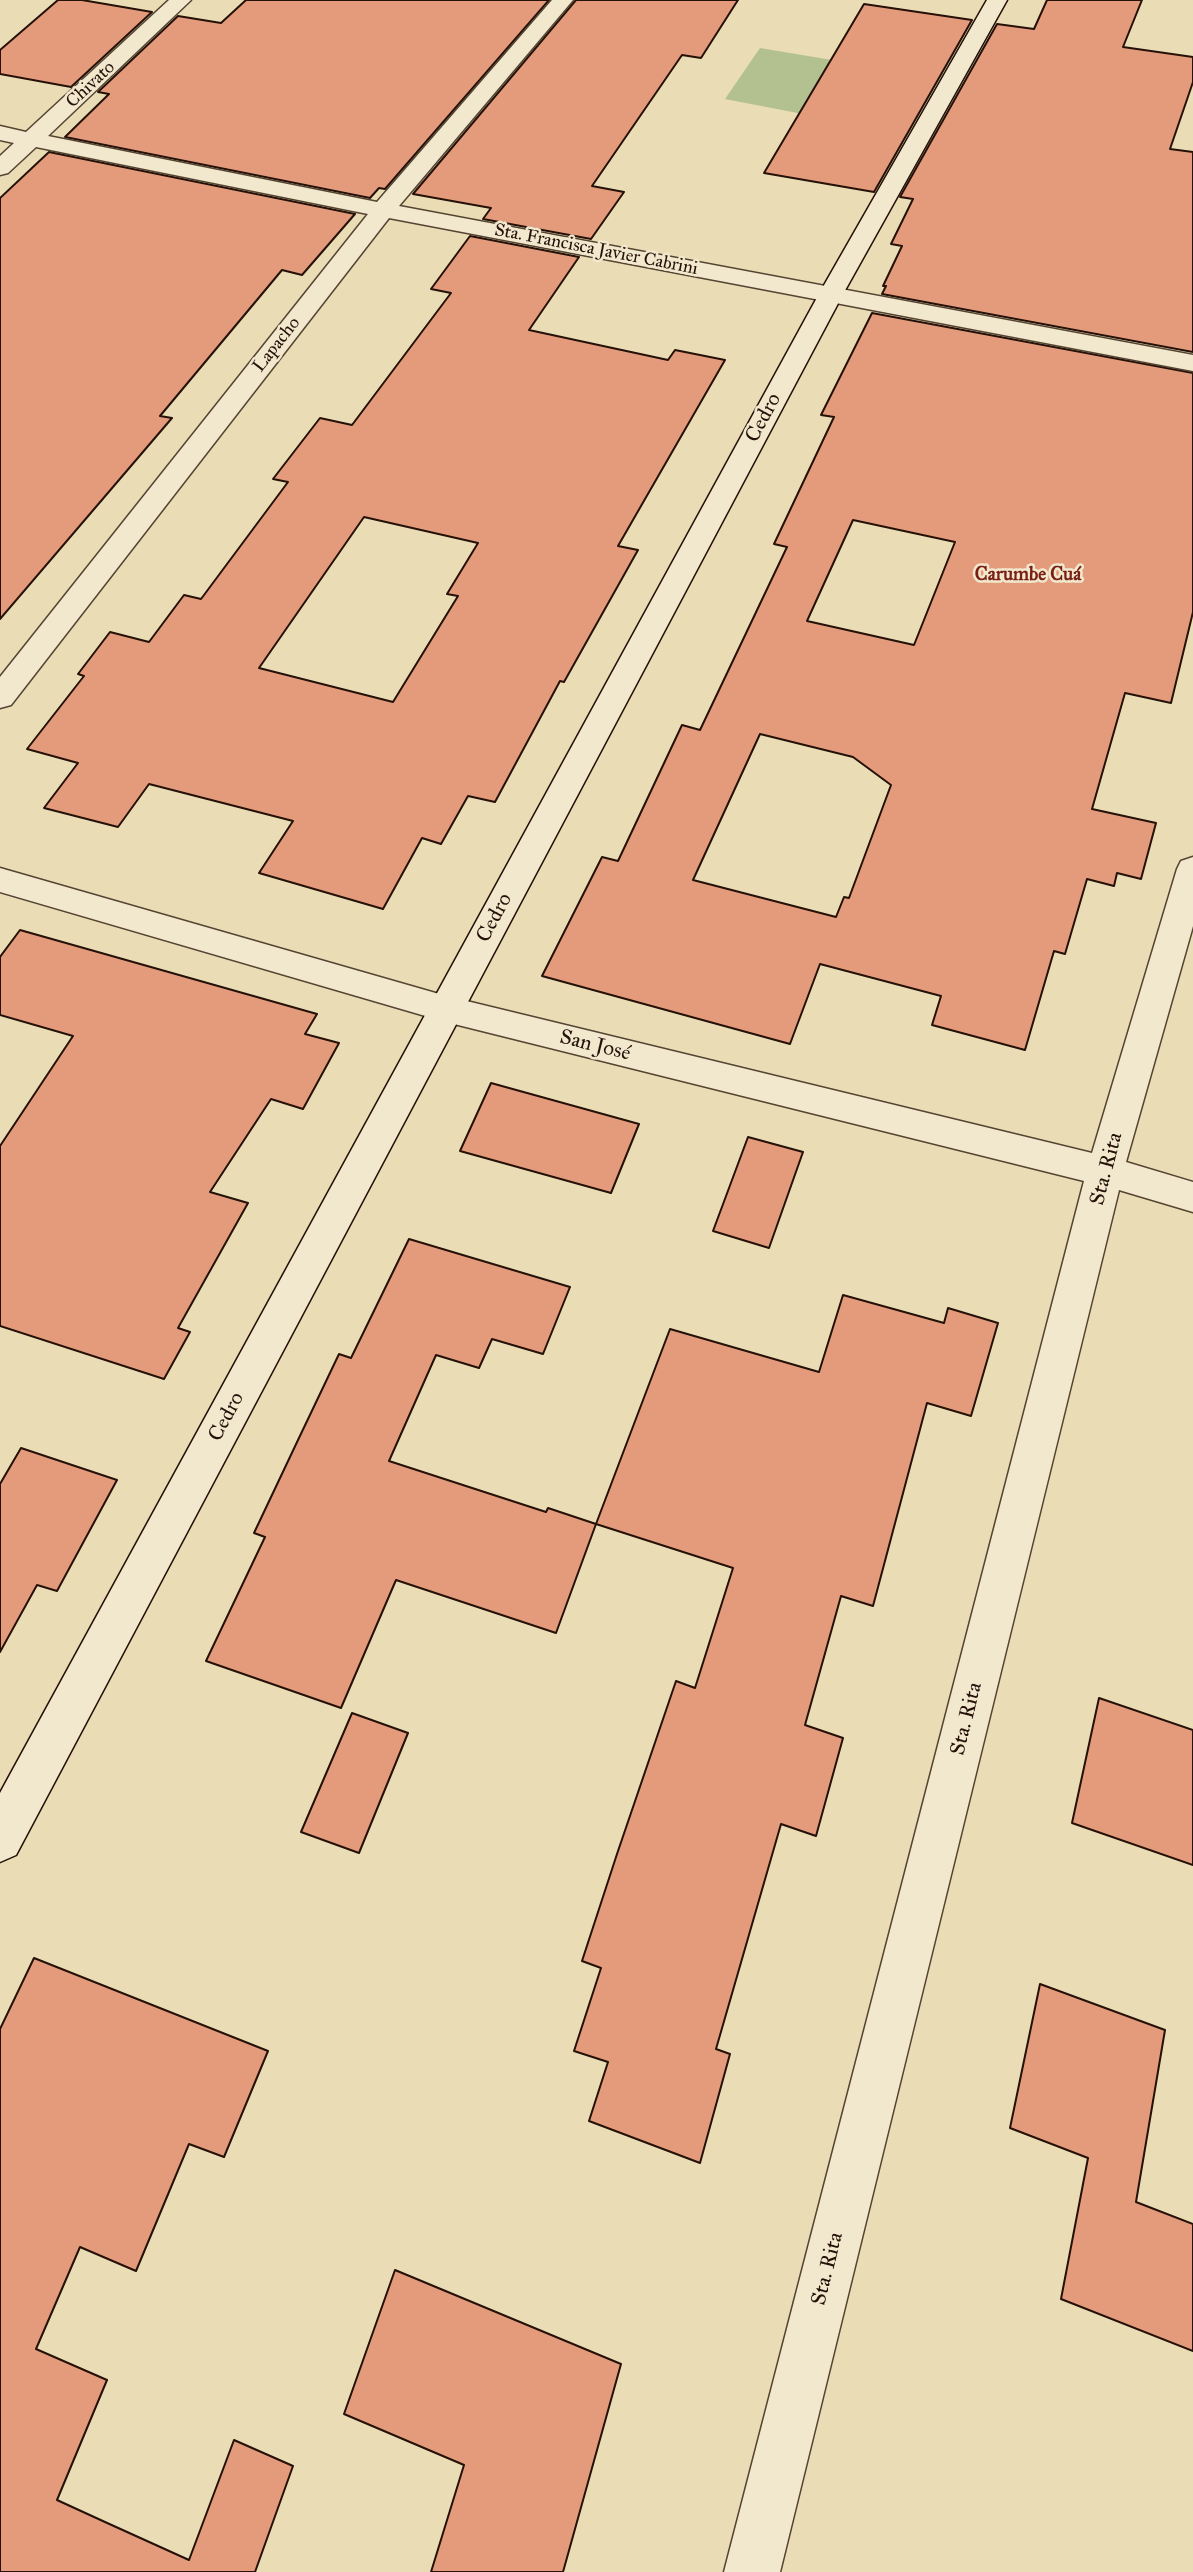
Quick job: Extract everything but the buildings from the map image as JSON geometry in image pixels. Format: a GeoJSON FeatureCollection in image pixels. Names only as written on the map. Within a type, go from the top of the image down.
{"type":"FeatureCollection","features":[{"type":"Feature","properties":{"kind":"street","name":"Chivato"},"geometry":{"type":"LineString","coordinates":[[0,168],[181,0]]}},
{"type":"Feature","properties":{"kind":"street","name":"Lapacho"},"geometry":{"type":"LineString","coordinates":[[0,698],[383,210],[563,0]]}},
{"type":"Feature","properties":{"kind":"street","name":"Cedro"},"geometry":{"type":"LineString","coordinates":[[0,1839],[831,294],[997,0]]}},
{"type":"Feature","properties":{"kind":"street","name":"Sta. Francisca Javier Cabrini"},"geometry":{"type":"LineString","coordinates":[[0,133],[383,210],[1193,362]]}},
{"type":"Feature","properties":{"kind":"street","name":"Sta. Rita"},"geometry":{"type":"LineString","coordinates":[[752,2572],[1105,1171],[1193,869]]}},
{"type":"Feature","properties":{"kind":"street","name":"San José"},"geometry":{"type":"LineString","coordinates":[[0,880],[446,1009],[1105,1171],[1193,1196]]}},
{"type":"Feature","properties":{"kind":"green space"},"geometry":{"type":"Polygon","coordinates":[[[760,48],[838,61],[808,115],[725,99],[760,48]]]}},
{"type":"Feature","properties":{"kind":"district","name":"Carumbe Cuá"},"geometry":{"type":"Point","coordinates":[1028,575]}}]}
